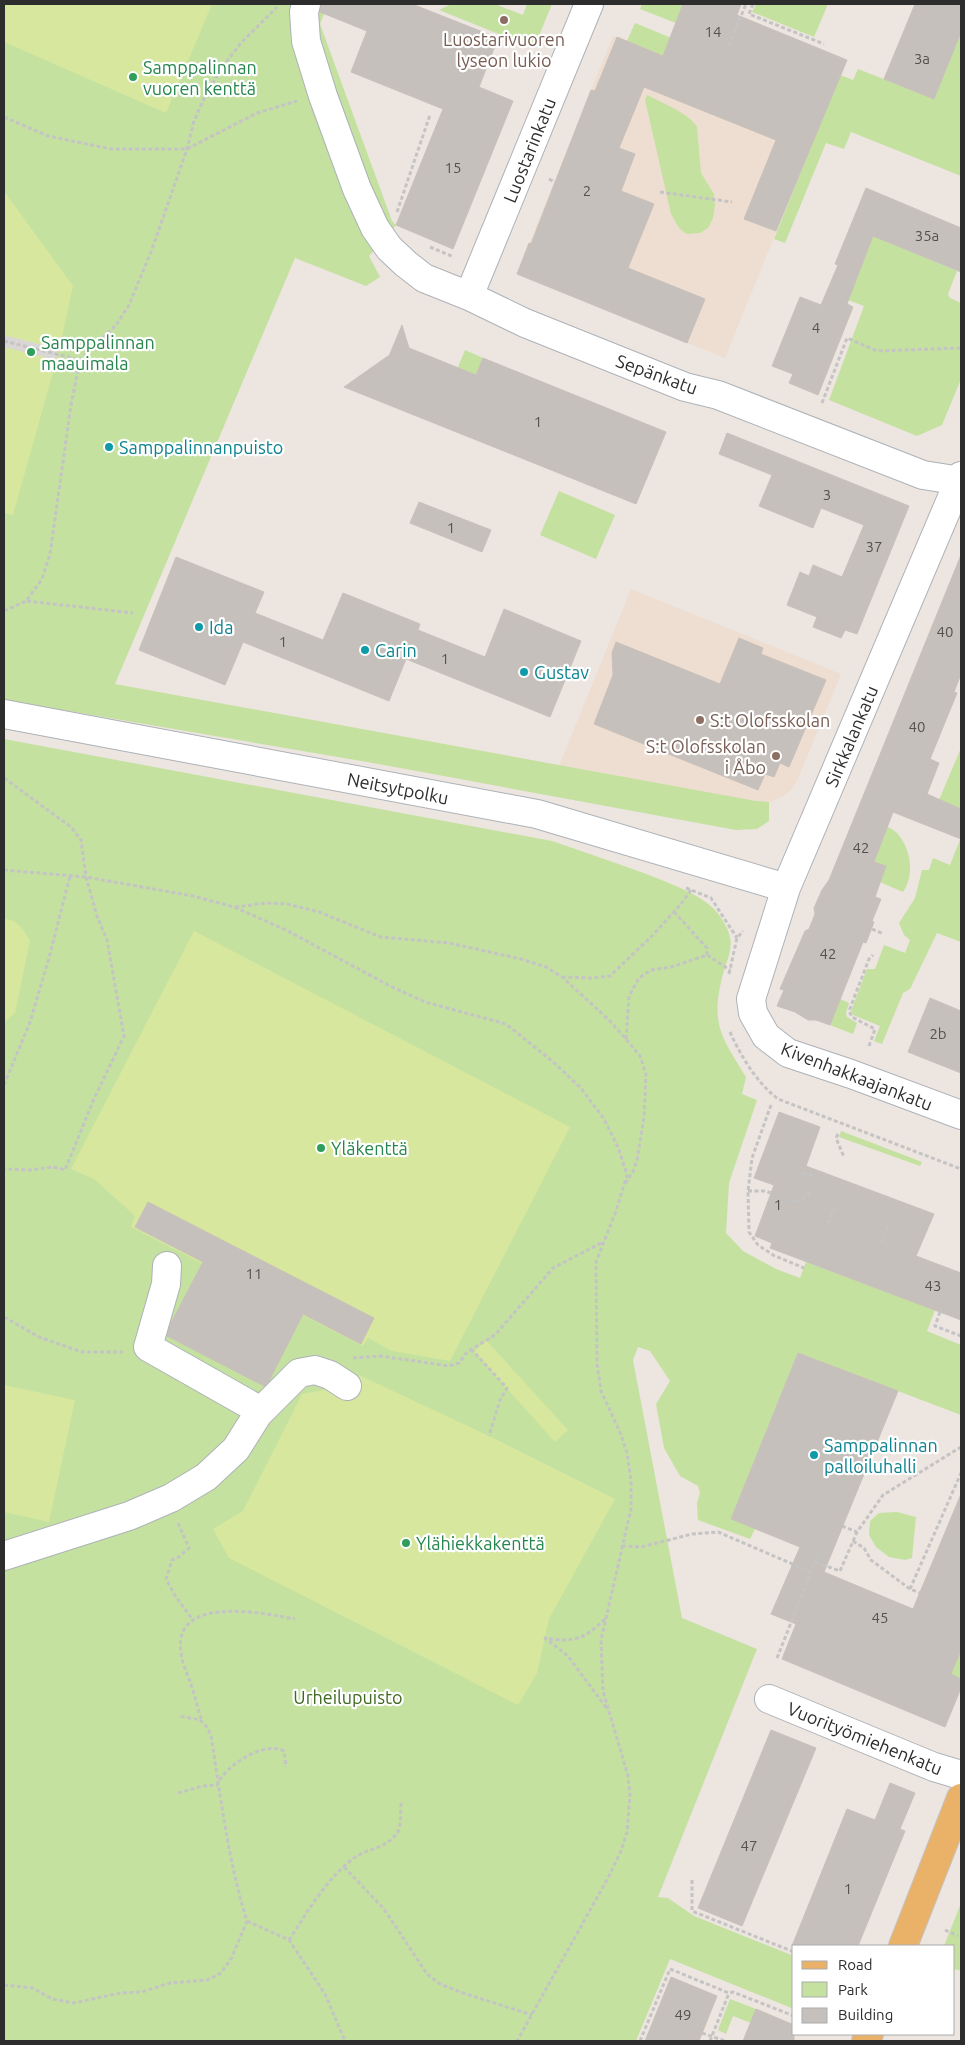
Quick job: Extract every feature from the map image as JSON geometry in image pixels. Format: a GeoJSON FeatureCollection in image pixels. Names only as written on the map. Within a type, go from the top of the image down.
{"type":"FeatureCollection","features":[{"type":"Feature","properties":{"kind":"main road"},"geometry":{"type":"LineString","coordinates":[[903,1945],[961,1798]]}},
{"type":"Feature","properties":{"kind":"street","name":"Sepänkatu"},"geometry":{"type":"LineString","coordinates":[[306,4],[304,12],[306,41],[323,96],[357,189],[384,223],[389,248],[424,278],[525,323],[685,387],[718,394],[923,475],[961,479]]}},
{"type":"Feature","properties":{"kind":"street","name":"Luostarinkatu"},"geometry":{"type":"LineString","coordinates":[[468,296],[589,4]]}},
{"type":"Feature","properties":{"kind":"street","name":"Sirkkalankatu"},"geometry":{"type":"LineString","coordinates":[[751,999],[786,888],[961,479]]}},
{"type":"Feature","properties":{"kind":"street","name":"Neitsytpolku"},"geometry":{"type":"LineString","coordinates":[[4,714],[538,814],[786,888]]}},
{"type":"Feature","properties":{"kind":"street","name":"Kivenhakkaajankatu"},"geometry":{"type":"LineString","coordinates":[[751,999],[753,1013],[759,1025],[775,1045],[788,1053],[851,1074],[961,1116]]}},
{"type":"Feature","properties":{"kind":"street"},"geometry":{"type":"LineString","coordinates":[[167,1266],[166,1284],[148,1347],[261,1411]]}},
{"type":"Feature","properties":{"kind":"street"},"geometry":{"type":"LineString","coordinates":[[4,1556],[129,1516],[170,1498],[206,1477],[236,1449],[261,1411],[299,1373],[315,1370],[330,1375],[348,1386]]}},
{"type":"Feature","properties":{"kind":"street","name":"Vuorityömiehenkatu"},"geometry":{"type":"LineString","coordinates":[[769,1699],[934,1767],[961,1775]]}},
{"type":"Feature","properties":{"kind":"path"},"geometry":{"type":"LineString","coordinates":[[4,611],[26,600],[42,579],[50,554],[71,405],[80,360],[92,346],[116,325],[129,305],[151,252],[187,149],[194,121],[207,92],[223,66],[246,38],[281,4]]}},
{"type":"Feature","properties":{"kind":"path"},"geometry":{"type":"LineString","coordinates":[[729,45],[746,4]]}},
{"type":"Feature","properties":{"kind":"path"},"geometry":{"type":"LineString","coordinates":[[753,4],[749,14],[824,44]]}},
{"type":"Feature","properties":{"kind":"path"},"geometry":{"type":"LineString","coordinates":[[4,117],[48,136],[111,149],[187,149],[257,113],[285,103],[323,96]]}},
{"type":"Feature","properties":{"kind":"path"},"geometry":{"type":"LineString","coordinates":[[384,223],[430,115]]}},
{"type":"Feature","properties":{"kind":"path"},"geometry":{"type":"LineString","coordinates":[[549,179],[555,182]]}},
{"type":"Feature","properties":{"kind":"path"},"geometry":{"type":"LineString","coordinates":[[660,192],[732,202]]}},
{"type":"Feature","properties":{"kind":"path"},"geometry":{"type":"LineString","coordinates":[[427,245],[454,258]]}},
{"type":"Feature","properties":{"kind":"path"},"geometry":{"type":"LineString","coordinates":[[822,403],[847,338],[877,351],[961,348]]}},
{"type":"Feature","properties":{"kind":"path"},"geometry":{"type":"LineString","coordinates":[[4,341],[80,360]]}},
{"type":"Feature","properties":{"kind":"path"},"geometry":{"type":"LineString","coordinates":[[837,348],[842,350]]}},
{"type":"Feature","properties":{"kind":"path"},"geometry":{"type":"LineString","coordinates":[[26,600],[133,613]]}},
{"type":"Feature","properties":{"kind":"path"},"geometry":{"type":"LineString","coordinates":[[4,778],[71,827],[81,840],[86,877],[97,916],[107,940],[124,1036],[93,1101],[65,1170],[54,1167],[29,1170],[4,1169]]}},
{"type":"Feature","properties":{"kind":"path"},"geometry":{"type":"LineString","coordinates":[[4,870],[86,877],[193,896],[234,907],[286,930],[390,986],[425,1002],[506,1024],[552,1061],[580,1087],[604,1119],[618,1147],[627,1175],[616,1211],[602,1242],[596,1262],[597,1364],[601,1391],[620,1432],[627,1453],[631,1480],[631,1509],[601,1640],[603,1691],[628,1776],[629,1814],[621,1852],[517,2041]]}},
{"type":"Feature","properties":{"kind":"path"},"geometry":{"type":"LineString","coordinates":[[4,1086],[30,1022],[70,876]]}},
{"type":"Feature","properties":{"kind":"path"},"geometry":{"type":"LineString","coordinates":[[562,976],[591,978],[610,976],[639,950],[674,912],[691,890]]}},
{"type":"Feature","properties":{"kind":"path"},"geometry":{"type":"LineString","coordinates":[[234,907],[267,903],[288,904],[319,912],[381,938],[449,943],[521,959],[546,967],[562,976],[608,1019],[626,1039],[640,1056],[646,1074],[644,1117],[637,1160],[633,1172],[623,1188]]}},
{"type":"Feature","properties":{"kind":"path"},"geometry":{"type":"LineString","coordinates":[[674,912],[707,948],[707,955]]}},
{"type":"Feature","properties":{"kind":"path"},"geometry":{"type":"LineString","coordinates":[[872,929],[884,934]]}},
{"type":"Feature","properties":{"kind":"path"},"geometry":{"type":"LineString","coordinates":[[707,955],[730,970]]}},
{"type":"Feature","properties":{"kind":"path"},"geometry":{"type":"LineString","coordinates":[[626,1039],[629,996],[638,978],[651,970],[671,967],[707,955]]}},
{"type":"Feature","properties":{"kind":"path"},"geometry":{"type":"LineString","coordinates":[[869,1046],[875,1029],[852,1017],[849,1012],[869,960],[873,956]]}},
{"type":"Feature","properties":{"kind":"path"},"geometry":{"type":"LineString","coordinates":[[771,1105],[752,1158],[748,1191],[749,1232],[758,1245],[773,1255],[804,1268]]}},
{"type":"Feature","properties":{"kind":"path"},"geometry":{"type":"LineString","coordinates":[[838,1134],[836,1138],[844,1157]]}},
{"type":"Feature","properties":{"kind":"path"},"geometry":{"type":"LineString","coordinates":[[803,1172],[813,1176]]}},
{"type":"Feature","properties":{"kind":"path"},"geometry":{"type":"LineString","coordinates":[[748,1191],[771,1193]]}},
{"type":"Feature","properties":{"kind":"path"},"geometry":{"type":"LineString","coordinates":[[790,1200],[796,1202],[810,1193]]}},
{"type":"Feature","properties":{"kind":"path"},"geometry":{"type":"LineString","coordinates":[[828,1223],[836,1206]]}},
{"type":"Feature","properties":{"kind":"path"},"geometry":{"type":"LineString","coordinates":[[882,1243],[888,1225]]}},
{"type":"Feature","properties":{"kind":"path"},"geometry":{"type":"LineString","coordinates":[[315,1370],[352,1358],[380,1356],[450,1366],[459,1363],[471,1349],[495,1335],[553,1268],[602,1242]]}},
{"type":"Feature","properties":{"kind":"path"},"geometry":{"type":"LineString","coordinates":[[940,1312],[935,1326],[961,1336]]}},
{"type":"Feature","properties":{"kind":"path"},"geometry":{"type":"LineString","coordinates":[[4,1317],[39,1337],[82,1352],[127,1352],[148,1347]]}},
{"type":"Feature","properties":{"kind":"path"},"geometry":{"type":"LineString","coordinates":[[471,1349],[507,1388],[500,1400],[489,1436]]}},
{"type":"Feature","properties":{"kind":"path"},"geometry":{"type":"LineString","coordinates":[[815,1562],[840,1571],[857,1532],[883,1495],[961,1447]]}},
{"type":"Feature","properties":{"kind":"path"},"geometry":{"type":"LineString","coordinates":[[910,1589],[961,1473]]}},
{"type":"Feature","properties":{"kind":"path"},"geometry":{"type":"LineString","coordinates":[[170,1498],[189,1548],[179,1557],[172,1560],[166,1579],[192,1619]]}},
{"type":"Feature","properties":{"kind":"path"},"geometry":{"type":"LineString","coordinates":[[842,1526],[857,1532]]}},
{"type":"Feature","properties":{"kind":"path"},"geometry":{"type":"LineString","coordinates":[[622,1546],[641,1547],[692,1534],[718,1532],[811,1572]]}},
{"type":"Feature","properties":{"kind":"path"},"geometry":{"type":"LineString","coordinates":[[853,1541],[864,1548],[871,1560],[910,1589],[920,1592]]}},
{"type":"Feature","properties":{"kind":"path"},"geometry":{"type":"LineString","coordinates":[[777,1658],[818,1554]]}},
{"type":"Feature","properties":{"kind":"path"},"geometry":{"type":"LineString","coordinates":[[4,1985],[33,1988],[52,1999],[74,2003],[91,2001],[120,1993],[142,1992],[170,1983],[207,1980],[221,1972],[232,1958],[247,1921],[229,1849],[212,1736],[201,1719],[180,1653],[182,1632],[192,1619],[205,1614],[232,1611],[296,1619]]}},
{"type":"Feature","properties":{"kind":"path"},"geometry":{"type":"LineString","coordinates":[[606,1618],[594,1630],[570,1641],[545,1638],[568,1656],[610,1712]]}},
{"type":"Feature","properties":{"kind":"path"},"geometry":{"type":"LineString","coordinates":[[178,1716],[201,1719]]}},
{"type":"Feature","properties":{"kind":"path"},"geometry":{"type":"LineString","coordinates":[[178,1793],[217,1785],[228,1768],[244,1758],[268,1748],[277,1748],[284,1751],[286,1767]]}},
{"type":"Feature","properties":{"kind":"path"},"geometry":{"type":"LineString","coordinates":[[289,1940],[334,1876],[356,1857],[376,1850],[390,1841],[398,1831],[401,1803]]}},
{"type":"Feature","properties":{"kind":"path"},"geometry":{"type":"LineString","coordinates":[[344,1867],[384,1910],[427,1974],[440,1984],[463,1993],[532,2015]]}},
{"type":"Feature","properties":{"kind":"path"},"geometry":{"type":"LineString","coordinates":[[692,1880],[692,1911],[792,1951]]}},
{"type":"Feature","properties":{"kind":"path"},"geometry":{"type":"LineString","coordinates":[[247,1921],[289,1940],[325,1994],[345,2041]]}},
{"type":"Feature","properties":{"kind":"path"},"geometry":{"type":"LineString","coordinates":[[944,1930],[958,1936]]}},
{"type":"Feature","properties":{"kind":"path"},"geometry":{"type":"LineString","coordinates":[[640,2041],[670,1969],[729,1993],[733,1992],[792,2015]]}},
{"type":"Feature","properties":{"kind":"path"},"geometry":{"type":"LineString","coordinates":[[710,2041],[729,1993]]}},
{"type":"Feature","properties":{"kind":"path"},"geometry":{"type":"LineString","coordinates":[[702,2033],[725,2041]]}},
{"type":"Feature","properties":{"kind":"shaded area"},"geometry":{"type":"Polygon","coordinates":[[[613,36],[822,119],[725,358],[517,274],[613,36]]]}},
{"type":"Feature","properties":{"kind":"shaded area"},"geometry":{"type":"Polygon","coordinates":[[[4,335],[59,349],[56,360],[4,347],[4,335]]]}},
{"type":"Feature","properties":{"kind":"shaded area","name":"S:t Olofsskolan"},"geometry":{"type":"Polygon","coordinates":[[[631,589],[841,674],[798,779],[791,790],[781,798],[769,802],[756,801],[559,766],[631,589]]]}},
{"type":"Feature","properties":{"kind":"green space","name":"Samppalinnanpuisto"},"geometry":{"type":"Polygon","coordinates":[[[4,4],[328,4],[320,24],[392,221],[396,225],[369,256],[380,277],[366,286],[295,258],[115,684],[769,802],[769,821],[757,829],[736,830],[373,763],[4,700],[4,4]]]}},
{"type":"Feature","properties":{"kind":"green space","name":"Samppalinnan vuoren kenttä"},"geometry":{"type":"Polygon","coordinates":[[[4,4],[212,4],[166,113],[4,42],[4,4]]]}},
{"type":"Feature","properties":{"kind":"green space","name":"Luostarivuoren lyseon lukio"},"geometry":{"type":"Polygon","coordinates":[[[451,4],[495,4],[523,15],[527,4],[552,4],[534,48],[439,10],[451,4]]]}},
{"type":"Feature","properties":{"kind":"green space"},"geometry":{"type":"Polygon","coordinates":[[[642,4],[683,5],[676,23],[640,9],[642,4]]]}},
{"type":"Feature","properties":{"kind":"green space"},"geometry":{"type":"Polygon","coordinates":[[[756,4],[828,4],[814,37],[752,12],[756,4]]]}},
{"type":"Feature","properties":{"kind":"green space"},"geometry":{"type":"Polygon","coordinates":[[[635,23],[710,54],[703,72],[627,41],[635,23]]]}},
{"type":"Feature","properties":{"kind":"green space"},"geometry":{"type":"Polygon","coordinates":[[[961,32],[961,176],[851,132],[844,149],[826,143],[785,243],[774,239],[840,75],[853,80],[858,69],[934,99],[961,32]]]}},
{"type":"Feature","properties":{"kind":"green space"},"geometry":{"type":"Polygon","coordinates":[[[647,95],[682,113],[697,127],[701,173],[714,194],[715,205],[713,218],[708,228],[700,233],[685,233],[679,228],[671,214],[645,100],[647,95]]]}},
{"type":"Feature","properties":{"kind":"green space","name":"Samppalinnan maauimala"},"geometry":{"type":"Polygon","coordinates":[[[4,191],[73,286],[58,355],[13,515],[4,513],[4,191]]]}},
{"type":"Feature","properties":{"kind":"green space"},"geometry":{"type":"Polygon","coordinates":[[[879,221],[890,243],[957,271],[948,294],[950,298],[961,303],[961,379],[942,425],[917,436],[829,400],[864,306],[848,300],[879,221]]]}},
{"type":"Feature","properties":{"kind":"green space"},"geometry":{"type":"Polygon","coordinates":[[[465,350],[483,358],[474,379],[461,374],[462,369],[458,367],[465,350]]]}},
{"type":"Feature","properties":{"kind":"green space"},"geometry":{"type":"Polygon","coordinates":[[[559,491],[615,515],[596,559],[540,535],[559,491]]]}},
{"type":"Feature","properties":{"kind":"green space","name":"Urheilupuisto"},"geometry":{"type":"Polygon","coordinates":[[[4,739],[552,841],[666,882],[698,897],[716,911],[729,933],[731,946],[719,991],[718,1018],[724,1040],[746,1077],[742,1094],[757,1100],[729,1183],[726,1233],[743,1251],[776,1269],[800,1278],[806,1262],[935,1310],[927,1331],[961,1345],[961,1415],[798,1353],[731,1519],[755,1529],[750,1539],[698,1520],[697,1503],[700,1493],[698,1486],[680,1476],[664,1448],[656,1404],[670,1381],[650,1351],[638,1347],[633,1360],[682,1618],[757,1649],[658,1897],[668,1898],[694,1916],[792,1955],[792,2008],[670,1959],[636,2041],[4,2041],[4,739]]]}},
{"type":"Feature","properties":{"kind":"green space"},"geometry":{"type":"Polygon","coordinates":[[[961,748],[961,809],[939,800],[961,748]]]}},
{"type":"Feature","properties":{"kind":"green space"},"geometry":{"type":"Polygon","coordinates":[[[875,823],[887,826],[895,831],[906,846],[910,870],[907,885],[903,892],[880,882],[886,866],[874,862],[885,833],[873,828],[875,823]]]}},
{"type":"Feature","properties":{"kind":"green space"},"geometry":{"type":"Polygon","coordinates":[[[961,837],[961,942],[937,933],[910,989],[903,993],[882,1044],[874,1041],[880,1026],[853,1015],[851,1011],[867,969],[875,969],[884,945],[905,953],[910,940],[904,935],[899,923],[915,898],[922,870],[929,870],[933,858],[950,865],[961,837]]]}},
{"type":"Feature","properties":{"kind":"green space"},"geometry":{"type":"Polygon","coordinates":[[[4,919],[17,923],[30,941],[15,1013],[4,1022],[4,919]]]}},
{"type":"Feature","properties":{"kind":"green space","name":"Yläkenttä"},"geometry":{"type":"Polygon","coordinates":[[[194,931],[570,1127],[450,1361],[392,1351],[368,1338],[363,1346],[131,1227],[135,1216],[94,1179],[71,1169],[194,931]]]}},
{"type":"Feature","properties":{"kind":"green space"},"geometry":{"type":"Polygon","coordinates":[[[840,999],[849,1003],[846,1013],[847,1017],[857,1023],[853,1034],[830,1025],[840,999]]]}},
{"type":"Feature","properties":{"kind":"green space"},"geometry":{"type":"Polygon","coordinates":[[[841,1131],[922,1162],[920,1166],[839,1137],[841,1131]]]}},
{"type":"Feature","properties":{"kind":"green space"},"geometry":{"type":"Polygon","coordinates":[[[486,1340],[568,1430],[555,1442],[474,1352],[486,1340]]]}},
{"type":"Feature","properties":{"kind":"green space","name":"Ylähiekkakenttä"},"geometry":{"type":"Polygon","coordinates":[[[359,1375],[489,1436],[615,1499],[549,1619],[537,1673],[518,1705],[229,1558],[213,1529],[243,1511],[302,1394],[347,1386],[359,1375]]]}},
{"type":"Feature","properties":{"kind":"green space"},"geometry":{"type":"Polygon","coordinates":[[[4,1385],[75,1400],[49,1522],[4,1512],[4,1385]]]}},
{"type":"Feature","properties":{"kind":"green space"},"geometry":{"type":"Polygon","coordinates":[[[897,1512],[916,1517],[912,1558],[905,1560],[889,1557],[876,1547],[869,1535],[870,1521],[879,1513],[897,1512]]]}},
{"type":"Feature","properties":{"kind":"green space"},"geometry":{"type":"Polygon","coordinates":[[[961,1650],[961,1679],[951,1674],[961,1650]]]}},
{"type":"Feature","properties":{"kind":"green space"},"geometry":{"type":"Polygon","coordinates":[[[961,1903],[961,1971],[955,1969],[955,1945],[944,1945],[961,1903]]]}},
{"type":"Feature","properties":{"kind":"green space"},"geometry":{"type":"Polygon","coordinates":[[[730,1999],[756,2009],[751,2023],[733,2016],[726,2034],[718,2030],[730,1999]]]}},
{"type":"Feature","properties":{"kind":"building"},"geometry":{"type":"Polygon","coordinates":[[[321,4],[412,4],[498,38],[479,87],[513,101],[453,249],[396,225],[443,109],[351,72],[367,31],[320,12],[321,4]]]}},
{"type":"Feature","properties":{"kind":"building"},"geometry":{"type":"Polygon","coordinates":[[[683,4],[741,4],[737,15],[847,60],[776,231],[744,219],[776,140],[644,87],[619,148],[635,154],[621,191],[654,204],[628,268],[705,299],[687,343],[517,274],[529,243],[531,244],[591,90],[595,91],[617,37],[663,56],[683,4]]]}},
{"type":"Feature","properties":{"kind":"building"},"geometry":{"type":"Polygon","coordinates":[[[915,4],[961,4],[961,32],[934,99],[884,79],[915,4]]]}},
{"type":"Feature","properties":{"kind":"building"},"geometry":{"type":"Polygon","coordinates":[[[866,188],[961,228],[961,272],[873,236],[847,304],[853,307],[818,395],[789,383],[793,374],[772,366],[800,297],[821,305],[838,265],[835,264],[866,188]]]}},
{"type":"Feature","properties":{"kind":"building"},"geometry":{"type":"Polygon","coordinates":[[[402,325],[409,348],[476,375],[483,358],[666,432],[636,504],[344,387],[389,356],[402,325]]]}},
{"type":"Feature","properties":{"kind":"building"},"geometry":{"type":"Polygon","coordinates":[[[727,433],[909,506],[857,634],[845,630],[841,638],[813,627],[817,617],[787,605],[800,572],[809,576],[813,565],[842,577],[864,525],[821,508],[813,528],[759,506],[772,475],[719,454],[727,433]]]}},
{"type":"Feature","properties":{"kind":"building"},"geometry":{"type":"Polygon","coordinates":[[[419,502],[491,530],[482,552],[410,523],[419,502]]]}},
{"type":"Feature","properties":{"kind":"building"},"geometry":{"type":"Polygon","coordinates":[[[961,555],[961,674],[954,692],[957,693],[930,759],[939,763],[927,794],[961,809],[961,839],[893,812],[874,862],[886,866],[875,897],[881,899],[866,943],[863,942],[830,1025],[816,1020],[808,1020],[795,1012],[777,1006],[784,990],[780,989],[805,931],[809,929],[815,914],[814,908],[829,880],[961,555]]]}},
{"type":"Feature","properties":{"kind":"building"},"geometry":{"type":"Polygon","coordinates":[[[176,557],[264,592],[255,613],[323,640],[343,593],[420,624],[418,630],[485,657],[504,609],[581,641],[550,717],[406,659],[389,701],[243,642],[225,685],[139,650],[176,557]]]}},
{"type":"Feature","properties":{"kind":"building"},"geometry":{"type":"Polygon","coordinates":[[[739,638],[763,648],[761,654],[826,680],[789,767],[780,763],[774,777],[765,774],[758,790],[594,724],[613,675],[612,653],[616,642],[720,684],[739,638]]]}},
{"type":"Feature","properties":{"kind":"building"},"geometry":{"type":"Polygon","coordinates":[[[930,998],[961,1011],[961,1073],[908,1052],[930,998]]]}},
{"type":"Feature","properties":{"kind":"building"},"geometry":{"type":"Polygon","coordinates":[[[779,1112],[820,1127],[806,1166],[934,1214],[916,1256],[961,1273],[961,1320],[770,1248],[772,1243],[755,1236],[774,1185],[754,1178],[779,1112]]]}},
{"type":"Feature","properties":{"kind":"building"},"geometry":{"type":"Polygon","coordinates":[[[148,1202],[374,1318],[361,1344],[303,1314],[269,1381],[264,1386],[167,1336],[171,1323],[203,1262],[135,1227],[148,1202]]]}},
{"type":"Feature","properties":{"kind":"building"},"geometry":{"type":"Polygon","coordinates":[[[798,1353],[898,1391],[824,1572],[913,1609],[961,1494],[961,1650],[951,1674],[961,1679],[961,1688],[945,1727],[782,1659],[796,1624],[771,1614],[800,1547],[731,1519],[798,1353]]]}},
{"type":"Feature","properties":{"kind":"building"},"geometry":{"type":"Polygon","coordinates":[[[771,1730],[816,1748],[742,1926],[698,1908],[771,1730]]]}},
{"type":"Feature","properties":{"kind":"building"},"geometry":{"type":"Polygon","coordinates":[[[890,1783],[915,1793],[900,1829],[905,1831],[858,1945],[792,1945],[847,1809],[875,1820],[890,1783]]]}},
{"type":"Feature","properties":{"kind":"building"},"geometry":{"type":"Polygon","coordinates":[[[671,1977],[717,1996],[699,2041],[645,2041],[671,1977]]]}},
{"type":"Feature","properties":{"kind":"building"},"geometry":{"type":"Polygon","coordinates":[[[756,2009],[792,2024],[794,2041],[743,2041],[756,2009]]]}},
{"type":"Feature","properties":{"kind":"place","name":"Luostarivuoren lyseon lukio"},"geometry":{"type":"Point","coordinates":[504,20]}},
{"type":"Feature","properties":{"kind":"place","name":"Samppalinnan vuoren kenttä"},"geometry":{"type":"Point","coordinates":[133,77]}},
{"type":"Feature","properties":{"kind":"place","name":"Samppalinnan maauimala"},"geometry":{"type":"Point","coordinates":[31,352]}},
{"type":"Feature","properties":{"kind":"place","name":"Samppalinnanpuisto"},"geometry":{"type":"Point","coordinates":[109,447]}},
{"type":"Feature","properties":{"kind":"place","name":"Ida"},"geometry":{"type":"Point","coordinates":[199,627]}},
{"type":"Feature","properties":{"kind":"place","name":"Carin"},"geometry":{"type":"Point","coordinates":[365,650]}},
{"type":"Feature","properties":{"kind":"place","name":"Gustav"},"geometry":{"type":"Point","coordinates":[524,672]}},
{"type":"Feature","properties":{"kind":"place","name":"S:t Olofsskolan"},"geometry":{"type":"Point","coordinates":[700,720]}},
{"type":"Feature","properties":{"kind":"place","name":"S:t Olofsskolan i Åbo"},"geometry":{"type":"Point","coordinates":[776,756]}},
{"type":"Feature","properties":{"kind":"place","name":"Yläkenttä"},"geometry":{"type":"Point","coordinates":[321,1148]}},
{"type":"Feature","properties":{"kind":"place","name":"Samppalinnan palloiluhalli"},"geometry":{"type":"Point","coordinates":[814,1455]}},
{"type":"Feature","properties":{"kind":"place","name":"Ylähiekkakenttä"},"geometry":{"type":"Point","coordinates":[406,1543]}}]}
